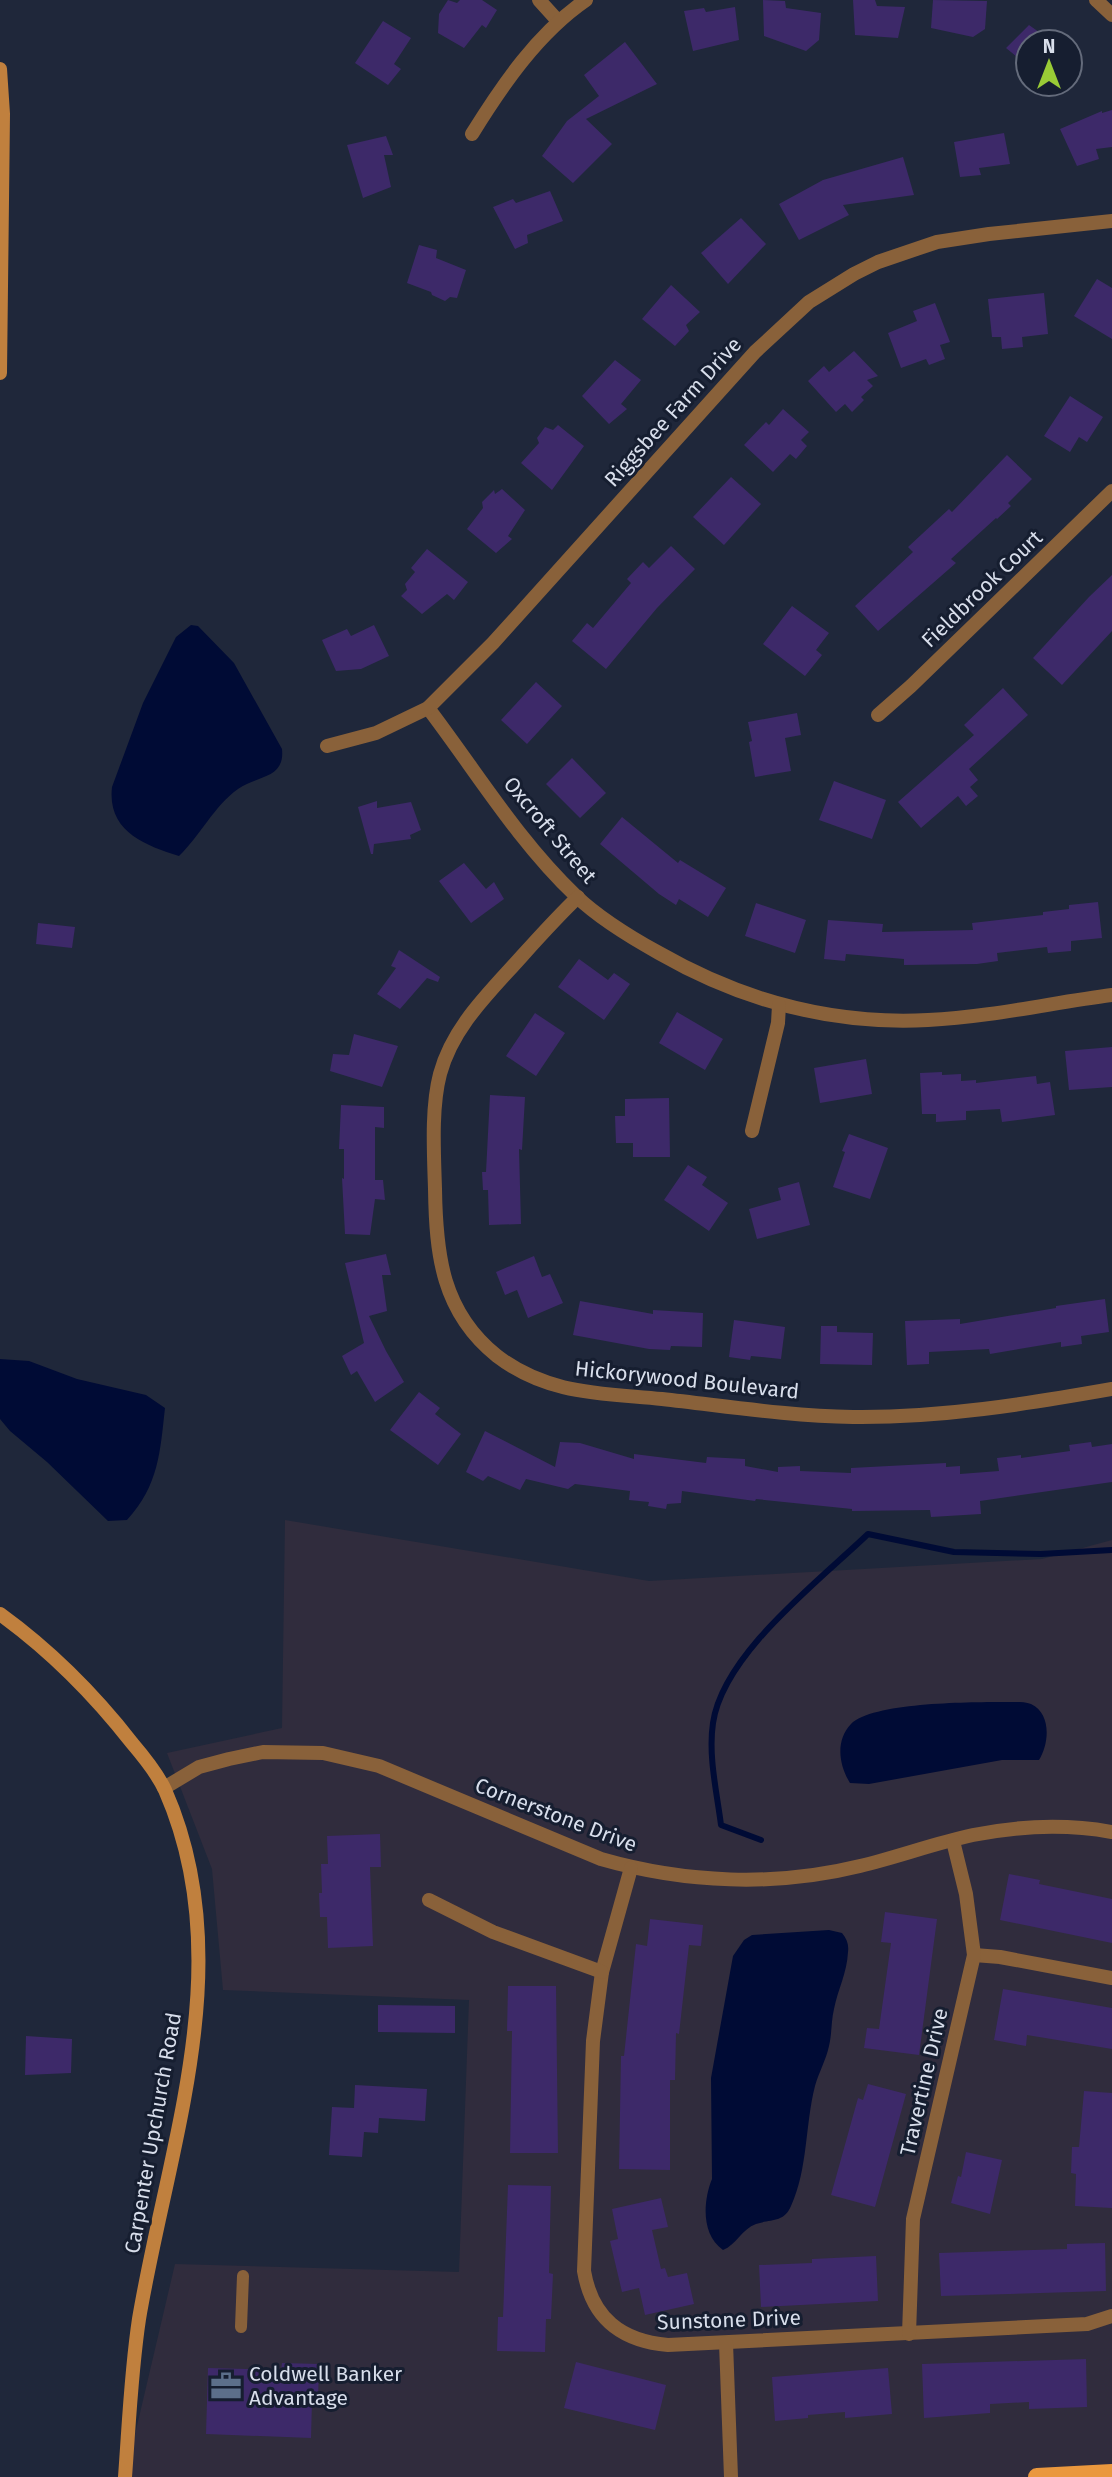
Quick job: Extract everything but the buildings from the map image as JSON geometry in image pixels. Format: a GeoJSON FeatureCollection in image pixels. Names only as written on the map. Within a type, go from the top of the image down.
{"type":"FeatureCollection","features":[{"type":"Feature","properties":{"kind":"main road"},"geometry":{"type":"LineString","coordinates":[[1037,2477],[1112,2473]]}},
{"type":"Feature","properties":{"kind":"street"},"geometry":{"type":"LineString","coordinates":[[539,0],[558,21]]}},
{"type":"Feature","properties":{"kind":"street"},"geometry":{"type":"LineString","coordinates":[[472,134],[520,64],[558,21],[586,0]]}},
{"type":"Feature","properties":{"kind":"street"},"geometry":{"type":"LineString","coordinates":[[1096,0],[1112,15]]}},
{"type":"Feature","properties":{"kind":"street"},"geometry":{"type":"LineString","coordinates":[[0,69],[0,373]]}},
{"type":"Feature","properties":{"kind":"street","name":"Riggsbee Farm Drive"},"geometry":{"type":"LineString","coordinates":[[327,746],[376,733],[428,708],[492,643],[755,352],[809,302],[878,262],[937,242],[989,233],[1112,221]]}},
{"type":"Feature","properties":{"kind":"street","name":"Fieldbrook Court"},"geometry":{"type":"LineString","coordinates":[[878,715],[1112,491]]}},
{"type":"Feature","properties":{"kind":"street","name":"Oxcroft Street"},"geometry":{"type":"LineString","coordinates":[[428,708],[506,815],[578,897],[607,921],[674,962],[722,985],[779,1005],[834,1016],[882,1021],[972,1016],[1112,995]]}},
{"type":"Feature","properties":{"kind":"street","name":"Hickorywood Boulevard"},"geometry":{"type":"LineString","coordinates":[[578,897],[488,993],[462,1025],[449,1049],[436,1094],[435,1213],[439,1262],[449,1294],[462,1317],[486,1346],[535,1379],[577,1391],[828,1416],[947,1413],[1112,1389]]}},
{"type":"Feature","properties":{"kind":"street"},"geometry":{"type":"LineString","coordinates":[[752,1131],[778,1023],[779,1005]]}},
{"type":"Feature","properties":{"kind":"street","name":"Carpenter Upchurch Road"},"geometry":{"type":"LineString","coordinates":[[0,1614],[55,1657],[91,1692],[147,1762],[163,1788],[182,1835],[192,1885],[197,1938],[196,2021],[172,2165],[139,2319],[130,2388],[125,2477]]}},
{"type":"Feature","properties":{"kind":"street","name":"Cornerstone Drive"},"geometry":{"type":"LineString","coordinates":[[163,1788],[200,1767],[229,1759],[264,1752],[323,1753],[379,1766],[601,1859],[631,1868],[727,1880],[794,1877],[859,1866],[972,1835],[1006,1830],[1050,1827],[1112,1832]]}},
{"type":"Feature","properties":{"kind":"street","name":"Travertine Drive"},"geometry":{"type":"LineString","coordinates":[[909,2334],[913,2219],[974,1955],[966,1894],[953,1841]]}},
{"type":"Feature","properties":{"kind":"street","name":"Sunstone Drive"},"geometry":{"type":"LineString","coordinates":[[631,1868],[602,1972],[593,2041],[583,2249],[587,2291],[607,2322],[626,2335],[647,2343],[668,2345],[1087,2324],[1112,2316]]}},
{"type":"Feature","properties":{"kind":"street"},"geometry":{"type":"LineString","coordinates":[[429,1900],[493,1932],[602,1972]]}},
{"type":"Feature","properties":{"kind":"street"},"geometry":{"type":"LineString","coordinates":[[974,1955],[1000,1957],[1112,1978]]}},
{"type":"Feature","properties":{"kind":"street"},"geometry":{"type":"LineString","coordinates":[[726,2343],[731,2477]]}},
{"type":"Feature","properties":{"kind":"lane"},"geometry":{"type":"LineString","coordinates":[[241,2327],[243,2276]]}},
{"type":"Feature","properties":{"kind":"shaded area"},"geometry":{"type":"Polygon","coordinates":[[[285,1520],[649,1581],[1042,1559],[1112,1540],[1112,2477],[125,2477],[175,2264],[459,2272],[469,2000],[223,1990],[212,1869],[167,1753],[282,1728],[285,1520]]]}},
{"type":"Feature","properties":{"kind":"water"},"geometry":{"type":"Polygon","coordinates":[[[191,625],[198,626],[234,663],[282,749],[282,759],[275,771],[246,784],[229,796],[179,856],[141,841],[122,825],[115,815],[112,787],[143,703],[176,637],[191,625]]]}},
{"type":"Feature","properties":{"kind":"water"},"geometry":{"type":"Polygon","coordinates":[[[0,1359],[29,1361],[77,1379],[146,1395],[165,1408],[159,1454],[152,1481],[138,1507],[127,1520],[108,1521],[0,1419],[0,1359]]]}},
{"type":"Feature","properties":{"kind":"water"},"geometry":{"type":"Polygon","coordinates":[[[1025,1702],[1043,1715],[1047,1730],[1045,1746],[1039,1760],[1002,1760],[869,1784],[850,1783],[846,1776],[841,1761],[841,1745],[851,1724],[863,1716],[928,1704],[1025,1702]]]}},
{"type":"Feature","properties":{"kind":"water"},"geometry":{"type":"Polygon","coordinates":[[[829,1930],[842,1933],[845,1938],[848,1947],[847,1960],[834,2009],[828,2051],[815,2086],[797,2192],[785,2215],[751,2226],[723,2250],[716,2244],[707,2227],[706,2207],[712,2179],[711,2078],[733,1956],[744,1940],[752,1935],[829,1930]]]}},
{"type":"Feature","properties":{"kind":"waterway"},"geometry":{"type":"LineString","coordinates":[[761,1840],[721,1825],[712,1748],[713,1723],[721,1697],[735,1671],[776,1620],[868,1534],[954,1552],[1041,1554],[1112,1550]]}},
{"type":"Feature","properties":{"kind":"place","name":"Coldwell Banker Advantage"},"geometry":{"type":"Point","coordinates":[226,2386]}}]}
